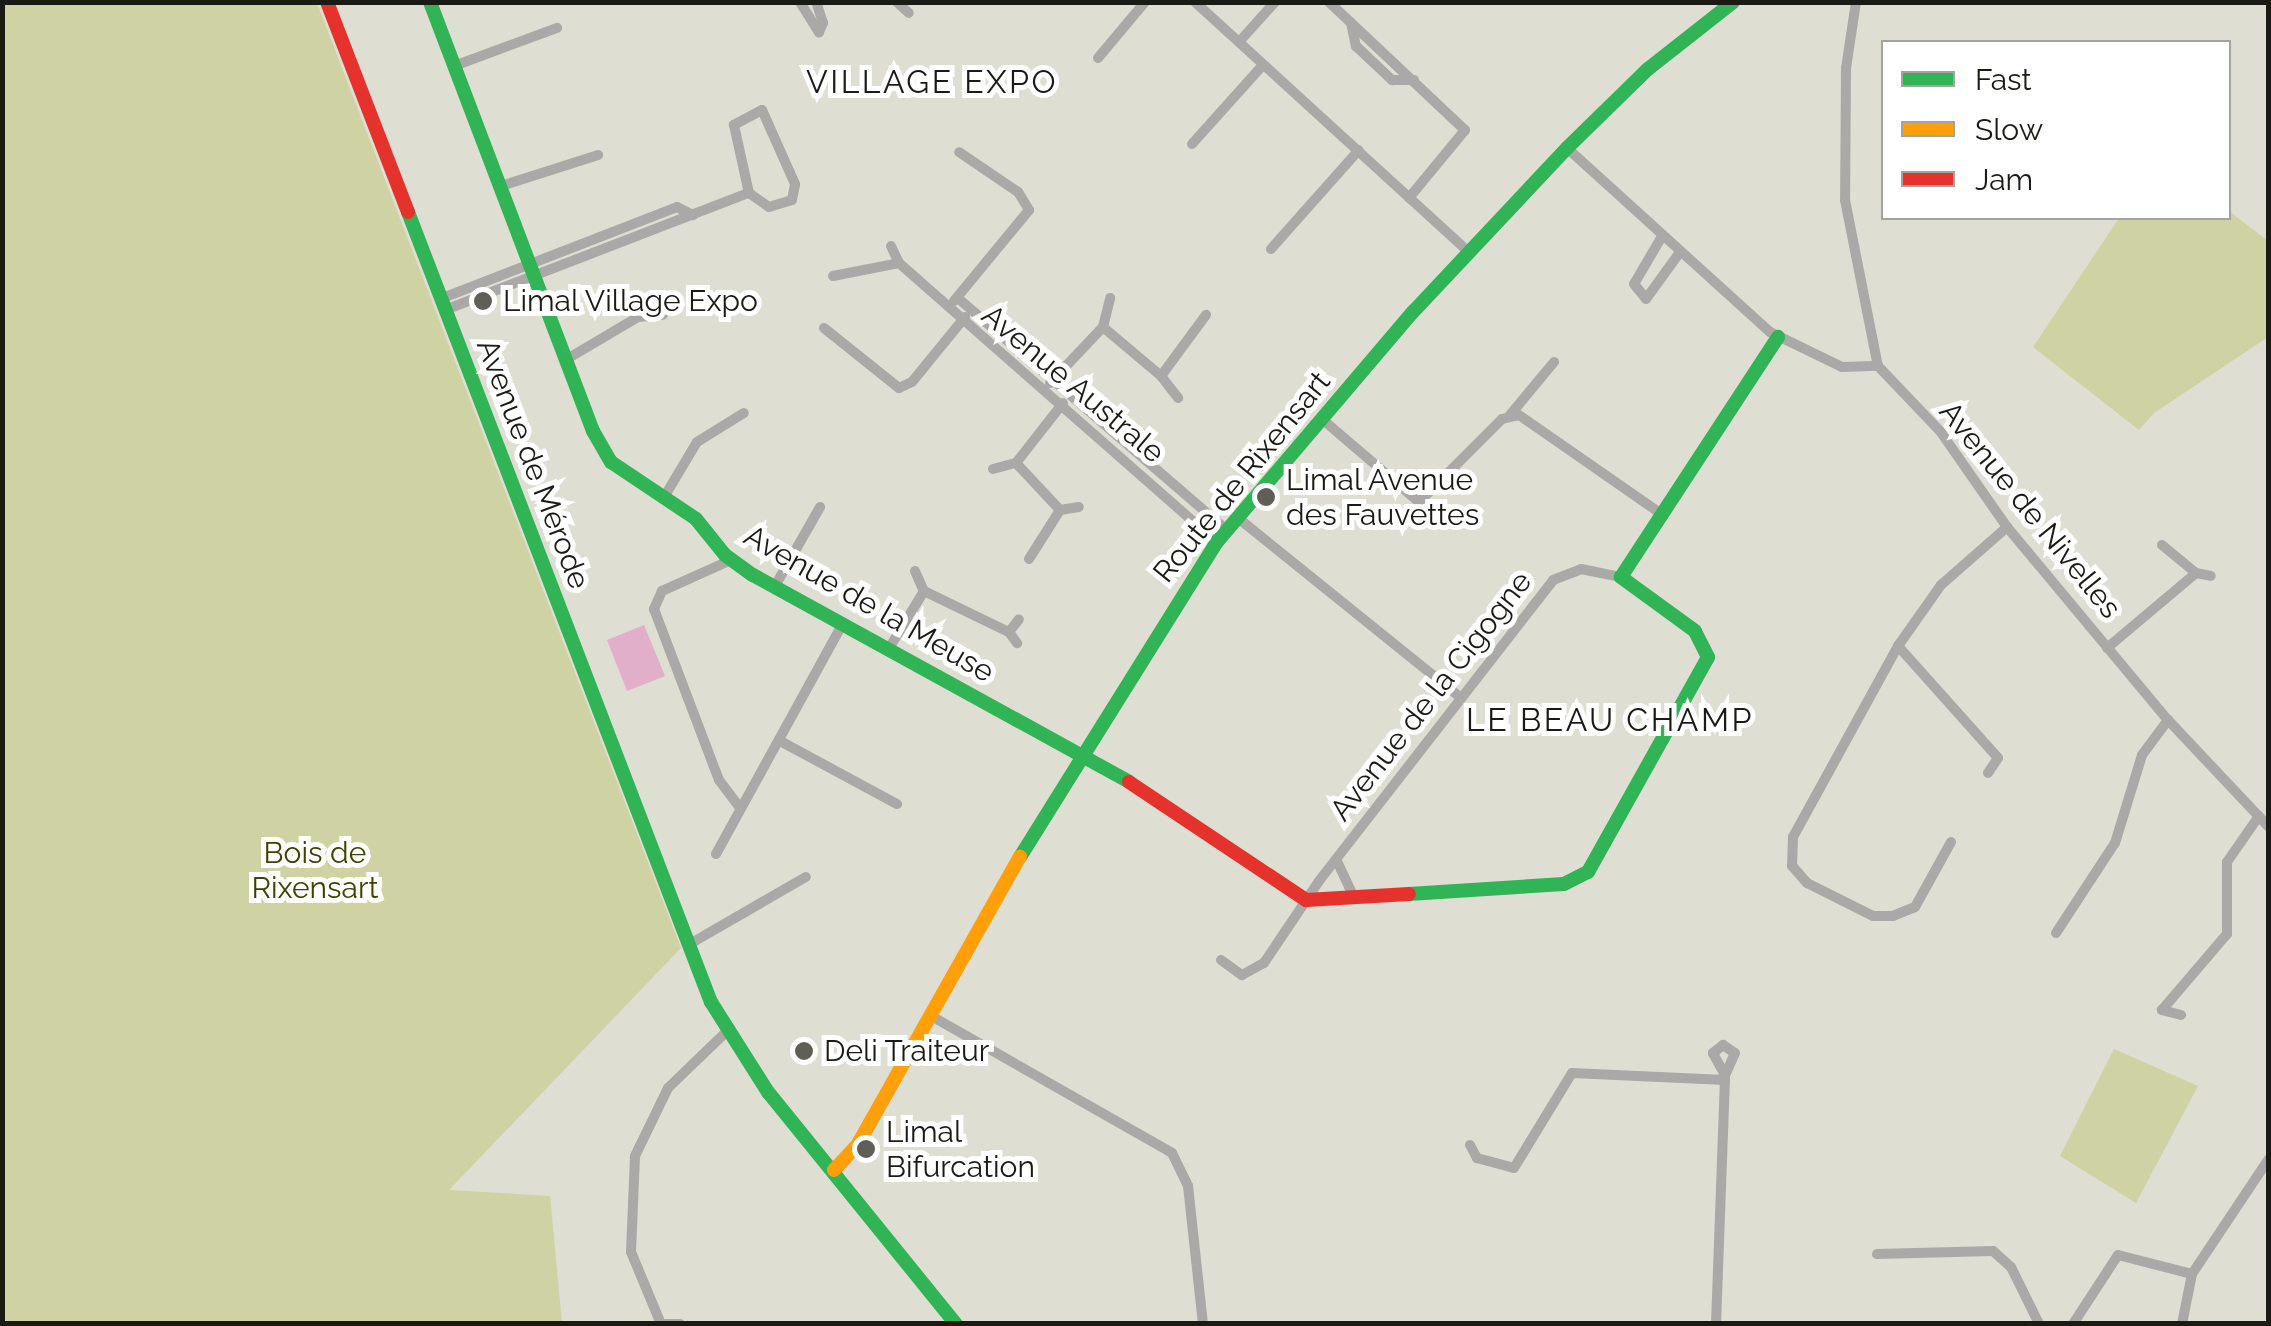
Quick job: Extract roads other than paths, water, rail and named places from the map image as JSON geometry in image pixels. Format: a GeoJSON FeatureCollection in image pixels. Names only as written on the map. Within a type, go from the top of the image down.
{"type":"FeatureCollection","features":[{"type":"Feature","properties":{"kind":"street","name":"Avenue de Mérode"},"geometry":{"type":"LineString","coordinates":[[326,2],[688,946],[727,1031],[956,1324]]}},
{"type":"Feature","properties":{"kind":"street","name":"Avenue de la Meuse"},"geometry":{"type":"LineString","coordinates":[[430,2],[606,456],[696,519],[731,560],[1080,756],[1306,900]]}},
{"type":"Feature","properties":{"kind":"street"},"geometry":{"type":"LineString","coordinates":[[800,2],[819,32],[824,23],[816,2]]}},
{"type":"Feature","properties":{"kind":"street"},"geometry":{"type":"LineString","coordinates":[[896,2],[909,13]]}},
{"type":"Feature","properties":{"kind":"street"},"geometry":{"type":"LineString","coordinates":[[1098,58],[1145,2]]}},
{"type":"Feature","properties":{"kind":"street"},"geometry":{"type":"LineString","coordinates":[[1195,2],[1470,253]]}},
{"type":"Feature","properties":{"kind":"street"},"geometry":{"type":"LineString","coordinates":[[1239,42],[1276,2]]}},
{"type":"Feature","properties":{"kind":"street"},"geometry":{"type":"LineString","coordinates":[[1328,2],[1460,122],[1464,138],[1409,198]]}},
{"type":"Feature","properties":{"kind":"street","name":"Route de Rixensart"},"geometry":{"type":"LineString","coordinates":[[834,1170],[858,1144],[1080,756],[1227,530],[1567,148],[1648,69],[1734,2]]}},
{"type":"Feature","properties":{"kind":"street"},"geometry":{"type":"LineString","coordinates":[[1567,148],[1661,238],[1778,336],[1842,367],[1878,366],[1845,200],[1846,68],[1856,2]]}},
{"type":"Feature","properties":{"kind":"street"},"geometry":{"type":"LineString","coordinates":[[454,66],[558,28]]}},
{"type":"Feature","properties":{"kind":"street"},"geometry":{"type":"LineString","coordinates":[[1192,144],[1263,64]]}},
{"type":"Feature","properties":{"kind":"street"},"geometry":{"type":"LineString","coordinates":[[443,304],[749,193],[775,207],[796,192],[762,110],[734,125],[749,193]]}},
{"type":"Feature","properties":{"kind":"street"},"geometry":{"type":"LineString","coordinates":[[1271,250],[1359,150]]}},
{"type":"Feature","properties":{"kind":"street"},"geometry":{"type":"LineString","coordinates":[[944,306],[959,299],[1030,210],[1003,179],[959,152]]}},
{"type":"Feature","properties":{"kind":"street"},"geometry":{"type":"LineString","coordinates":[[501,186],[598,155]]}},
{"type":"Feature","properties":{"kind":"street"},"geometry":{"type":"LineString","coordinates":[[1661,238],[1634,284],[1646,299],[1680,252]]}},
{"type":"Feature","properties":{"kind":"street","name":"Avenue Australe"},"geometry":{"type":"LineString","coordinates":[[891,246],[899,263],[944,306],[1060,406],[1227,530]]}},
{"type":"Feature","properties":{"kind":"street"},"geometry":{"type":"LineString","coordinates":[[833,276],[899,263]]}},
{"type":"Feature","properties":{"kind":"street"},"geometry":{"type":"LineString","coordinates":[[1043,391],[1103,327],[1110,298]]}},
{"type":"Feature","properties":{"kind":"street","name":"Avenue Australe"},"geometry":{"type":"LineString","coordinates":[[959,299],[1227,530]]}},
{"type":"Feature","properties":{"kind":"street"},"geometry":{"type":"LineString","coordinates":[[824,328],[899,388],[912,382],[970,311]]}},
{"type":"Feature","properties":{"kind":"street"},"geometry":{"type":"LineString","coordinates":[[567,359],[638,316],[663,315]]}},
{"type":"Feature","properties":{"kind":"street"},"geometry":{"type":"LineString","coordinates":[[1160,376],[1206,315]]}},
{"type":"Feature","properties":{"kind":"street"},"geometry":{"type":"LineString","coordinates":[[1103,327],[1160,376],[1178,398]]}},
{"type":"Feature","properties":{"kind":"street"},"geometry":{"type":"LineString","coordinates":[[1306,900],[1352,893],[1570,883],[1588,872],[1708,657],[1695,631],[1620,578],[1778,336]]}},
{"type":"Feature","properties":{"kind":"street"},"geometry":{"type":"LineString","coordinates":[[1322,419],[1419,502],[1510,414],[1554,362]]}},
{"type":"Feature","properties":{"kind":"street","name":"Avenue de Nivelles"},"geometry":{"type":"LineString","coordinates":[[1878,366],[1940,431],[2007,527],[2168,720],[2268,826]]}},
{"type":"Feature","properties":{"kind":"street"},"geometry":{"type":"LineString","coordinates":[[993,469],[1016,464],[1070,395]]}},
{"type":"Feature","properties":{"kind":"street"},"geometry":{"type":"LineString","coordinates":[[663,499],[697,442],[744,413]]}},
{"type":"Feature","properties":{"kind":"street"},"geometry":{"type":"LineString","coordinates":[[1510,414],[1663,515]]}},
{"type":"Feature","properties":{"kind":"street"},"geometry":{"type":"LineString","coordinates":[[1016,464],[1060,510]]}},
{"type":"Feature","properties":{"kind":"street"},"geometry":{"type":"LineString","coordinates":[[1029,559],[1060,510],[1079,507]]}},
{"type":"Feature","properties":{"kind":"street"},"geometry":{"type":"LineString","coordinates":[[775,586],[820,508]]}},
{"type":"Feature","properties":{"kind":"street"},"geometry":{"type":"LineString","coordinates":[[1951,842],[1916,907],[1893,916],[1873,916],[1806,883],[1792,866],[1794,837],[1898,646],[1941,585],[2007,527]]}},
{"type":"Feature","properties":{"kind":"street"},"geometry":{"type":"LineString","coordinates":[[1227,530],[1460,697]]}},
{"type":"Feature","properties":{"kind":"street"},"geometry":{"type":"LineString","coordinates":[[2162,545],[2196,573],[2211,576]]}},
{"type":"Feature","properties":{"kind":"street"},"geometry":{"type":"LineString","coordinates":[[731,560],[662,591],[654,609],[718,780],[740,808]]}},
{"type":"Feature","properties":{"kind":"street","name":"Avenue de la Cigogne"},"geometry":{"type":"LineString","coordinates":[[1221,960],[1242,975],[1253,972],[1553,580],[1581,569],[1620,578]]}},
{"type":"Feature","properties":{"kind":"street"},"geometry":{"type":"LineString","coordinates":[[915,571],[924,591],[1009,632],[1018,643]]}},
{"type":"Feature","properties":{"kind":"street"},"geometry":{"type":"LineString","coordinates":[[2108,648],[2196,573]]}},
{"type":"Feature","properties":{"kind":"street"},"geometry":{"type":"LineString","coordinates":[[888,650],[924,591]]}},
{"type":"Feature","properties":{"kind":"street"},"geometry":{"type":"LineString","coordinates":[[1009,632],[1019,618]]}},
{"type":"Feature","properties":{"kind":"street"},"geometry":{"type":"LineString","coordinates":[[716,854],[842,625]]}},
{"type":"Feature","properties":{"kind":"street"},"geometry":{"type":"LineString","coordinates":[[1898,646],[1998,758],[1988,774]]}},
{"type":"Feature","properties":{"kind":"street"},"geometry":{"type":"LineString","coordinates":[[2056,932],[2115,843],[2142,755],[2168,720]]}},
{"type":"Feature","properties":{"kind":"street"},"geometry":{"type":"LineString","coordinates":[[780,740],[897,804]]}},
{"type":"Feature","properties":{"kind":"street"},"geometry":{"type":"LineString","coordinates":[[2182,1014],[2162,1010],[2227,934],[2227,862],[2259,816]]}},
{"type":"Feature","properties":{"kind":"street"},"geometry":{"type":"LineString","coordinates":[[1336,860],[1352,893]]}},
{"type":"Feature","properties":{"kind":"street"},"geometry":{"type":"LineString","coordinates":[[688,946],[806,877]]}},
{"type":"Feature","properties":{"kind":"street"},"geometry":{"type":"LineString","coordinates":[[932,1017],[1161,1143],[1182,1169],[1203,1324]]}},
{"type":"Feature","properties":{"kind":"street"},"geometry":{"type":"LineString","coordinates":[[680,1324],[663,1324],[631,1252],[635,1156],[668,1088],[727,1031]]}},
{"type":"Feature","properties":{"kind":"street"},"geometry":{"type":"LineString","coordinates":[[1470,1145],[1477,1158],[1514,1168],[1572,1074],[1725,1077],[1716,1324]]}},
{"type":"Feature","properties":{"kind":"street"},"geometry":{"type":"LineString","coordinates":[[2182,1324],[2192,1274],[2268,1160]]}},
{"type":"Feature","properties":{"kind":"street"},"geometry":{"type":"LineString","coordinates":[[1877,1254],[1993,1250],[2010,1266],[2039,1324]]}},
{"type":"Feature","properties":{"kind":"street"},"geometry":{"type":"LineString","coordinates":[[2073,1324],[2118,1255],[2192,1274]]}},
{"type":"Feature","properties":{"kind":"place","name":"Limal Village Expo"},"geometry":{"type":"Point","coordinates":[483,301]}},
{"type":"Feature","properties":{"kind":"place","name":"Limal Avenue des Fauvettes"},"geometry":{"type":"Point","coordinates":[1266,497]}},
{"type":"Feature","properties":{"kind":"place","name":"Deli Traiteur"},"geometry":{"type":"Point","coordinates":[804,1051]}},
{"type":"Feature","properties":{"kind":"place","name":"Limal Bifurcation"},"geometry":{"type":"Point","coordinates":[866,1149]}},
{"type":"Feature","properties":{"kind":"district","name":"VILLAGE EXPO"},"geometry":{"type":"Point","coordinates":[932,82]}},
{"type":"Feature","properties":{"kind":"district","name":"LE BEAU CHAMP"},"geometry":{"type":"Point","coordinates":[1610,720]}},
{"type":"Feature","properties":{"kind":"park label","name":"Bois de Rixensart"},"geometry":{"type":"Point","coordinates":[315,870]}}]}
